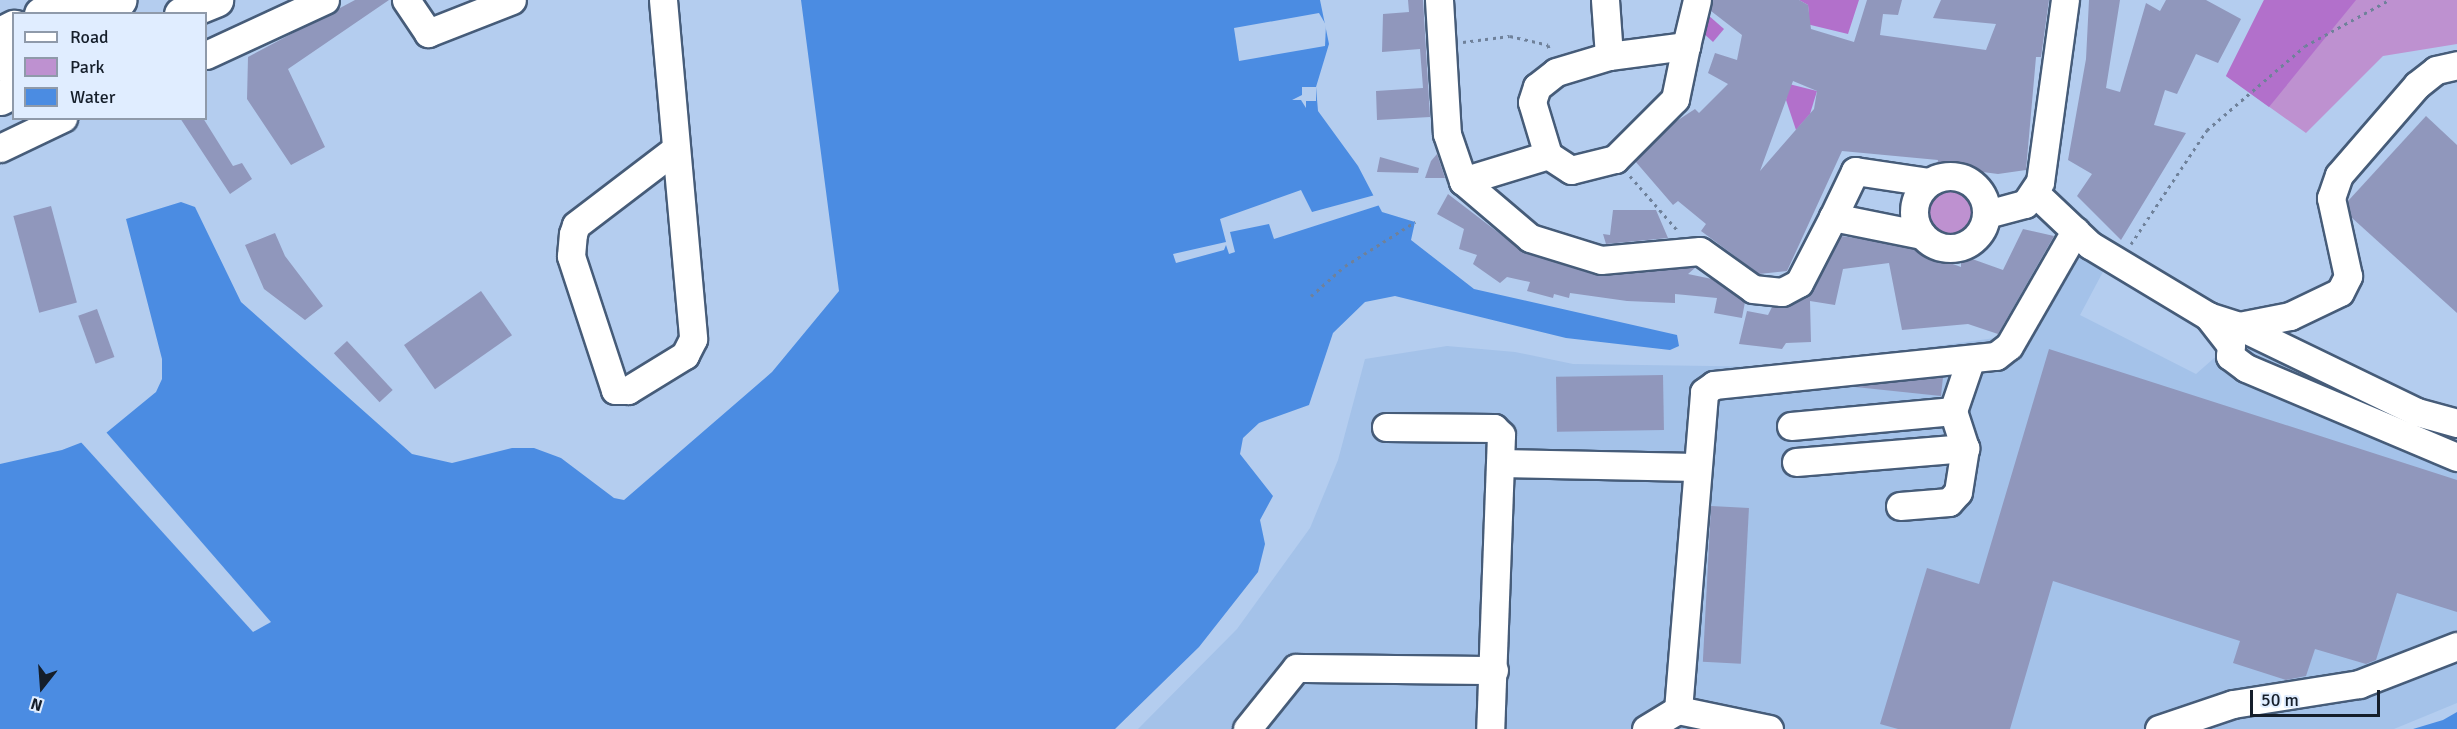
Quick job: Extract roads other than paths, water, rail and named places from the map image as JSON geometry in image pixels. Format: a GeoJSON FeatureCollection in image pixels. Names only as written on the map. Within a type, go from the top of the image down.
{"type":"FeatureCollection","features":[{"type":"Feature","properties":{"kind":"highway"},"geometry":{"type":"LineString","coordinates":[[46,12],[77,0]]}},
{"type":"Feature","properties":{"kind":"highway"},"geometry":{"type":"LineString","coordinates":[[97,12],[119,0]]}},
{"type":"Feature","properties":{"kind":"highway"},"geometry":{"type":"LineString","coordinates":[[186,12],[216,0]]}},
{"type":"Feature","properties":{"kind":"street"},"geometry":{"type":"LineString","coordinates":[[207,55],[324,0]]}},
{"type":"Feature","properties":{"kind":"street"},"geometry":{"type":"LineString","coordinates":[[406,0],[428,33],[512,0]]}},
{"type":"Feature","properties":{"kind":"street"},"geometry":{"type":"LineString","coordinates":[[663,0],[673,151],[693,339],[685,355],[628,390],[615,390],[571,256],[573,234],[576,225],[673,151]]}},
{"type":"Feature","properties":{"kind":"street"},"geometry":{"type":"LineString","coordinates":[[1439,0],[1444,45],[1447,134],[1464,181],[1497,215],[1560,252],[1628,260],[1700,251],[1750,287],[1772,293],[1799,283],[1855,171],[1929,182],[1962,177],[1981,191],[1987,213],[1977,236],[1956,248],[1922,235],[1833,217]]}},
{"type":"Feature","properties":{"kind":"street"},"geometry":{"type":"LineString","coordinates":[[1605,0],[1609,56]]}},
{"type":"Feature","properties":{"kind":"street"},"geometry":{"type":"LineString","coordinates":[[1686,46],[1609,56],[1556,72],[1532,97],[1548,155],[1570,170],[1616,159],[1675,99],[1697,0]]}},
{"type":"Feature","properties":{"kind":"street"},"geometry":{"type":"LineString","coordinates":[[1987,213],[2014,210],[2036,193],[2065,0]]}},
{"type":"Feature","properties":{"kind":"street"},"geometry":{"type":"LineString","coordinates":[[2239,326],[2290,316],[2340,292],[2350,265],[2332,210],[2338,175],[2417,85],[2436,70],[2457,65]]}},
{"type":"Feature","properties":{"kind":"street"},"geometry":{"type":"LineString","coordinates":[[0,147],[59,120]]}},
{"type":"Feature","properties":{"kind":"street"},"geometry":{"type":"LineString","coordinates":[[1464,181],[1548,155]]}},
{"type":"Feature","properties":{"kind":"street"},"geometry":{"type":"LineString","coordinates":[[1922,235],[1913,212],[1929,182]]}},
{"type":"Feature","properties":{"kind":"street"},"geometry":{"type":"LineString","coordinates":[[2036,193],[2075,231],[2117,262],[2208,316],[2239,326],[2416,412],[2457,423]]}},
{"type":"Feature","properties":{"kind":"street"},"geometry":{"type":"LineString","coordinates":[[1677,710],[1701,396],[1714,385],[1970,361],[1996,356],[2009,346],[2075,231]]}},
{"type":"Feature","properties":{"kind":"street"},"geometry":{"type":"LineString","coordinates":[[2208,316],[2231,345],[2230,356],[2246,368],[2457,457]]}},
{"type":"Feature","properties":{"kind":"street"},"geometry":{"type":"LineString","coordinates":[[1900,506],[1953,498],[1961,486],[1965,448],[1953,411],[1970,361]]}},
{"type":"Feature","properties":{"kind":"street"},"geometry":{"type":"LineString","coordinates":[[1791,426],[1953,411]]}},
{"type":"Feature","properties":{"kind":"street"},"geometry":{"type":"LineString","coordinates":[[1386,427],[1494,428],[1502,435],[1490,729]]}},
{"type":"Feature","properties":{"kind":"street"},"geometry":{"type":"LineString","coordinates":[[1796,462],[1965,448]]}},
{"type":"Feature","properties":{"kind":"street"},"geometry":{"type":"LineString","coordinates":[[1502,463],[1695,467]]}},
{"type":"Feature","properties":{"kind":"street"},"geometry":{"type":"LineString","coordinates":[[2159,729],[2233,704],[2359,684],[2457,646]]}},
{"type":"Feature","properties":{"kind":"street"},"geometry":{"type":"LineString","coordinates":[[1248,729],[1296,668],[1494,670]]}},
{"type":"Feature","properties":{"kind":"street"},"geometry":{"type":"LineString","coordinates":[[1646,729],[1677,710],[1769,729]]}},
{"type":"Feature","properties":{"kind":"water"},"geometry":{"type":"Polygon","coordinates":[[[801,0],[1320,0],[1329,44],[1316,87],[1318,111],[1358,166],[1382,212],[1415,222],[1411,240],[1474,289],[1677,335],[1679,346],[1670,350],[1566,338],[1395,296],[1365,302],[1333,333],[1309,405],[1259,423],[1243,438],[1240,454],[1273,496],[1260,520],[1265,544],[1258,572],[1199,647],[1115,729],[0,729],[0,464],[62,450],[106,433],[156,392],[162,379],[162,359],[126,219],[181,202],[195,207],[241,302],[412,454],[452,463],[512,448],[534,448],[561,458],[614,498],[624,500],[772,372],[839,291],[801,0]]]}},
{"type":"Feature","properties":{"kind":"water"},"geometry":{"type":"Polygon","coordinates":[[[2457,712],[2457,729],[2413,729],[2443,720],[2457,712]]]}}]}
